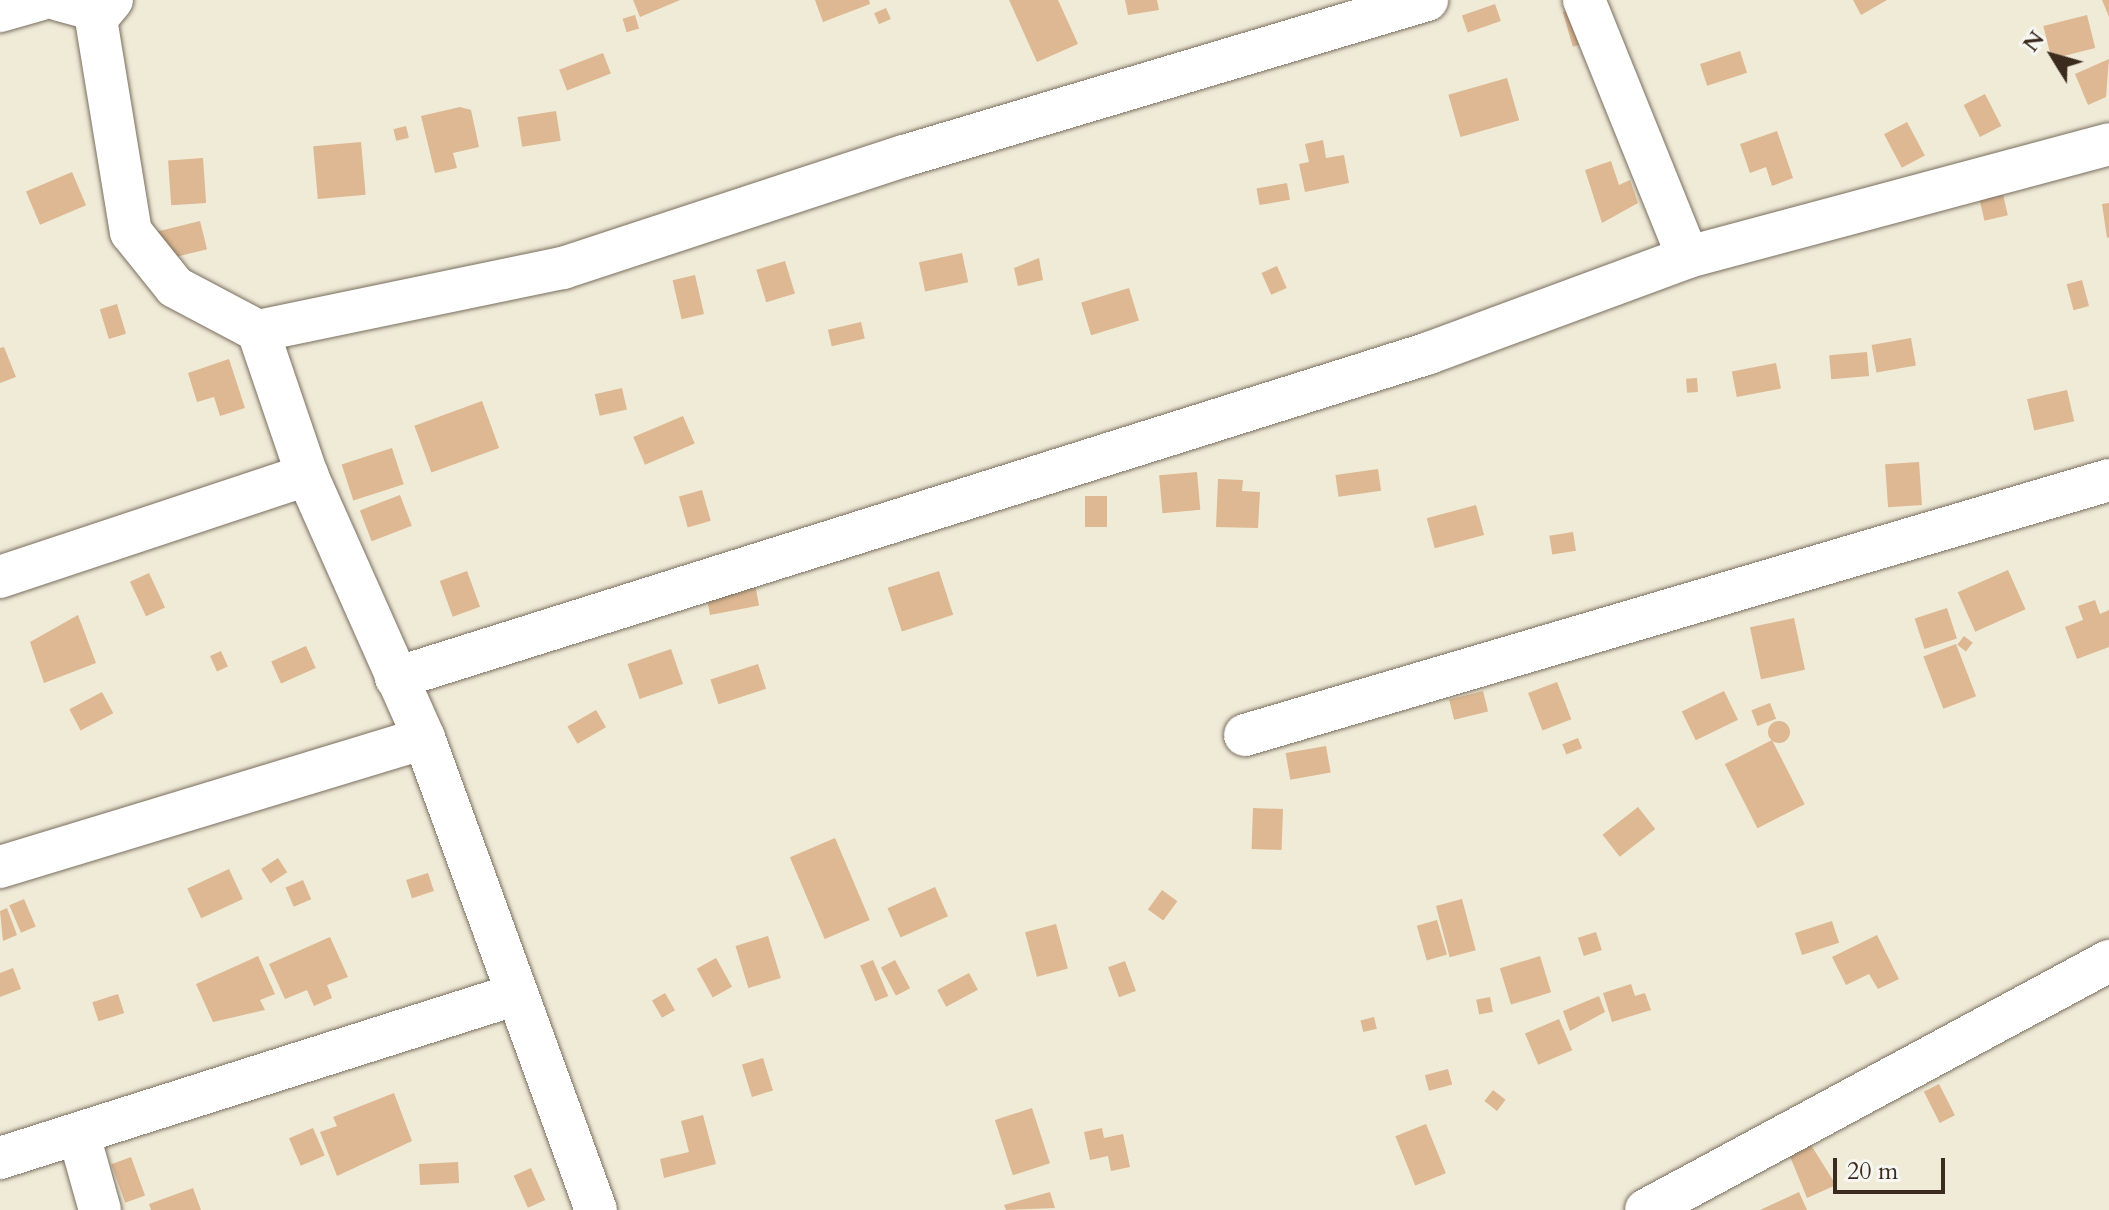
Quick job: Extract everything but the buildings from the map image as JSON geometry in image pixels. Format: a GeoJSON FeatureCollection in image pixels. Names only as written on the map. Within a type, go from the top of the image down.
{"type":"FeatureCollection","features":[{"type":"Feature","properties":{"kind":"street"},"geometry":{"type":"LineString","coordinates":[[0,11],[39,0]]}},
{"type":"Feature","properties":{"kind":"street"},"geometry":{"type":"LineString","coordinates":[[59,0],[106,5],[97,35],[131,232],[175,287],[258,331],[563,268],[904,156],[1427,0]]}},
{"type":"Feature","properties":{"kind":"street"},"geometry":{"type":"LineString","coordinates":[[1584,0],[1688,257]]}},
{"type":"Feature","properties":{"kind":"street"},"geometry":{"type":"LineString","coordinates":[[396,678],[1429,353],[1688,257],[2109,144]]}},
{"type":"Feature","properties":{"kind":"street"},"geometry":{"type":"LineString","coordinates":[[258,331],[307,475],[424,738],[596,1210]]}},
{"type":"Feature","properties":{"kind":"street"},"geometry":{"type":"LineString","coordinates":[[0,577],[307,475]]}},
{"type":"Feature","properties":{"kind":"street"},"geometry":{"type":"LineString","coordinates":[[1245,735],[2109,480]]}},
{"type":"Feature","properties":{"kind":"street"},"geometry":{"type":"LineString","coordinates":[[0,867],[424,738]]}},
{"type":"Feature","properties":{"kind":"street"},"geometry":{"type":"LineString","coordinates":[[1646,1210],[2109,961]]}},
{"type":"Feature","properties":{"kind":"street"},"geometry":{"type":"LineString","coordinates":[[0,1158],[517,994]]}},
{"type":"Feature","properties":{"kind":"street"},"geometry":{"type":"LineString","coordinates":[[79,1135],[100,1210]]}}]}
